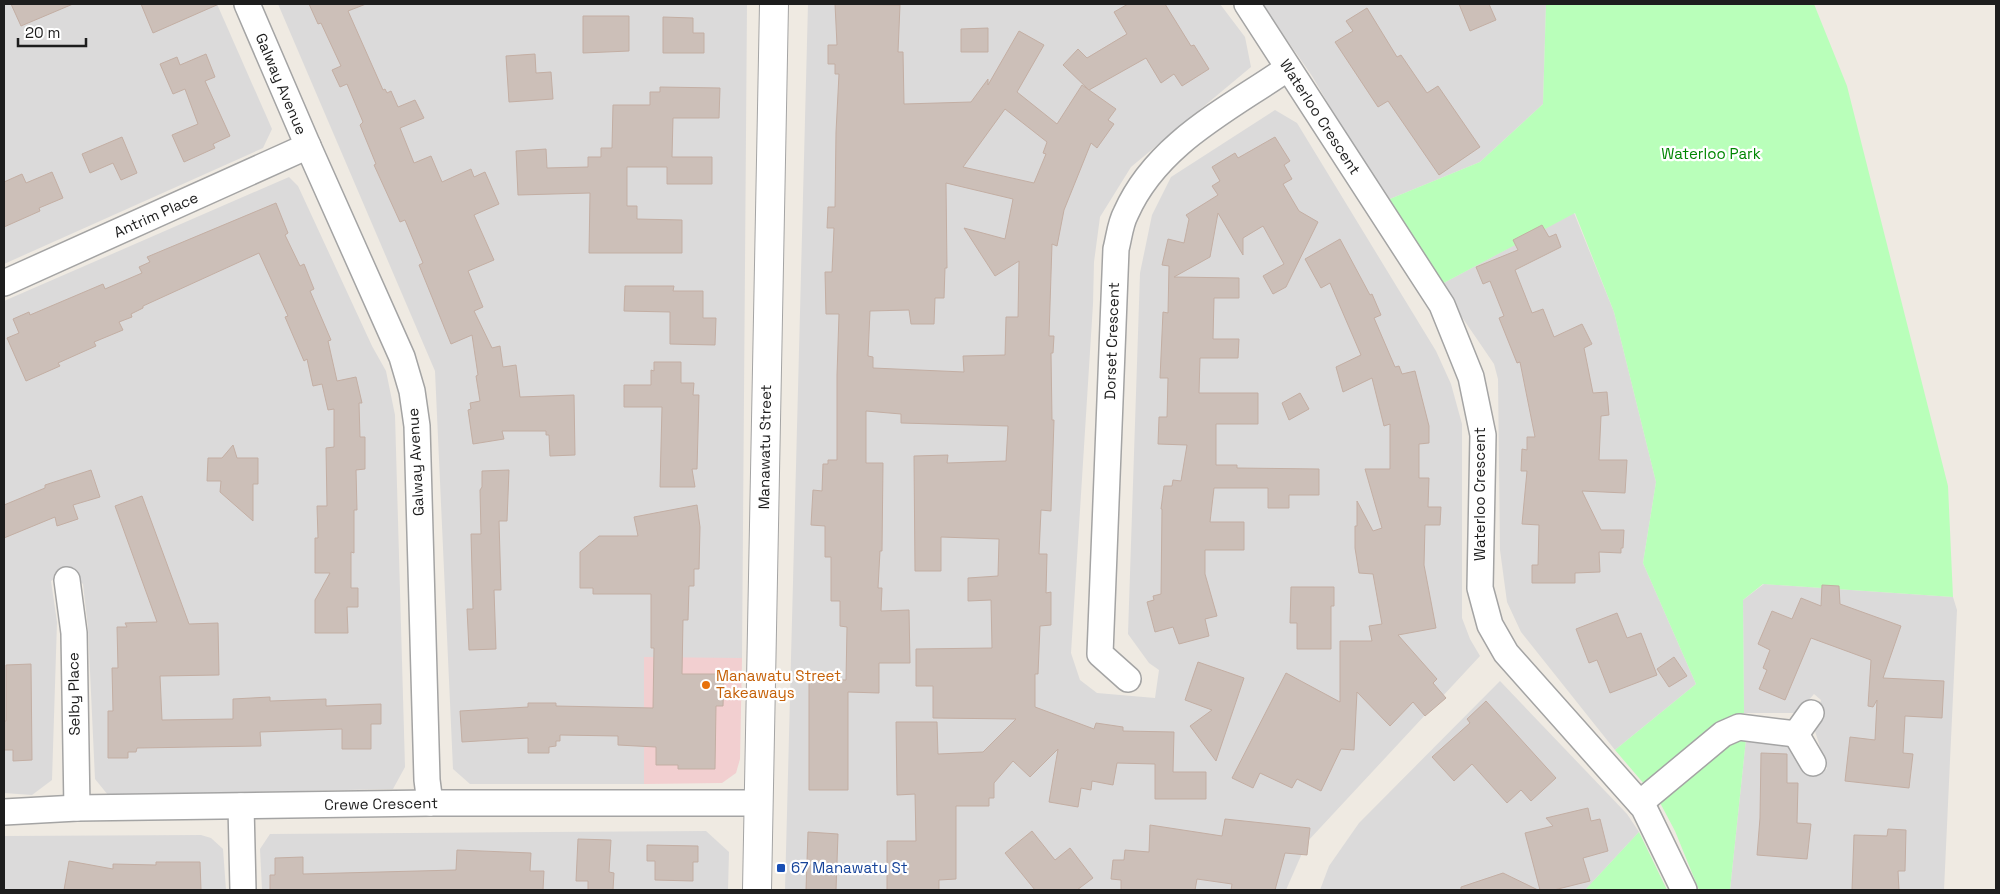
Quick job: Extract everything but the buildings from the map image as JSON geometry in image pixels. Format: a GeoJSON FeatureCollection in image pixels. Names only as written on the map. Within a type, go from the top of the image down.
{"type":"FeatureCollection","features":[{"type":"Feature","properties":{"kind":"street","name":"Galway Avenue"},"geometry":{"type":"LineString","coordinates":[[247,4],[402,357],[412,390],[417,426],[427,780],[430,803]]}},
{"type":"Feature","properties":{"kind":"street","name":"Manawatu Street"},"geometry":{"type":"LineString","coordinates":[[757,890],[774,4]]}},
{"type":"Feature","properties":{"kind":"street","name":"Waterloo Crescent"},"geometry":{"type":"LineString","coordinates":[[1247,4],[1442,305],[1471,377],[1483,435],[1480,588],[1490,625],[1506,653],[1640,804],[1684,890]]}},
{"type":"Feature","properties":{"kind":"street","name":"Dorset Crescent"},"geometry":{"type":"LineString","coordinates":[[1128,679],[1100,654],[1116,249],[1120,231],[1125,214],[1145,180],[1172,150],[1199,126],[1288,68]]}},
{"type":"Feature","properties":{"kind":"street","name":"Antrim Place"},"geometry":{"type":"LineString","coordinates":[[4,283],[308,146]]}},
{"type":"Feature","properties":{"kind":"street","name":"Selby Place"},"geometry":{"type":"LineString","coordinates":[[66,580],[74,633],[76,808]]}},
{"type":"Feature","properties":{"kind":"street"},"geometry":{"type":"LineString","coordinates":[[1796,734],[1811,713]]}},
{"type":"Feature","properties":{"kind":"street"},"geometry":{"type":"LineString","coordinates":[[1640,804],[1723,734],[1739,728],[1796,734]]}},
{"type":"Feature","properties":{"kind":"street"},"geometry":{"type":"LineString","coordinates":[[1796,734],[1813,763]]}},
{"type":"Feature","properties":{"kind":"street","name":"Crewe Crescent"},"geometry":{"type":"LineString","coordinates":[[4,812],[76,808],[430,803],[758,803]]}},
{"type":"Feature","properties":{"kind":"street"},"geometry":{"type":"LineString","coordinates":[[241,806],[243,890]]}},
{"type":"Feature","properties":{"kind":"shaded area"},"geometry":{"type":"Polygon","coordinates":[[[4,4],[217,4],[272,129],[263,148],[4,264],[4,4]]]}},
{"type":"Feature","properties":{"kind":"shaded area"},"geometry":{"type":"Polygon","coordinates":[[[278,4],[747,4],[742,658],[644,658],[644,784],[470,784],[453,769],[435,371],[278,4]]]}},
{"type":"Feature","properties":{"kind":"shaded area"},"geometry":{"type":"Polygon","coordinates":[[[808,4],[1220,4],[1245,37],[1251,67],[1131,167],[1100,217],[1094,262],[1071,653],[1080,680],[1097,693],[1155,698],[1159,670],[1149,663],[1128,634],[1140,273],[1152,215],[1171,177],[1275,110],[1297,123],[1436,351],[1451,384],[1462,424],[1462,618],[1470,639],[1480,656],[1307,842],[1286,890],[785,890],[808,4]]]}},
{"type":"Feature","properties":{"kind":"shaded area"},"geometry":{"type":"Polygon","coordinates":[[[1262,4],[1546,4],[1543,104],[1480,162],[1385,201],[1312,76],[1262,4]]]}},
{"type":"Feature","properties":{"kind":"shaded area"},"geometry":{"type":"Polygon","coordinates":[[[289,177],[298,186],[372,346],[386,371],[395,415],[405,767],[393,789],[108,795],[95,779],[88,628],[83,584],[67,570],[51,581],[57,622],[52,780],[32,795],[4,793],[4,301],[289,177]]]}},
{"type":"Feature","properties":{"kind":"shaded area"},"geometry":{"type":"Polygon","coordinates":[[[1574,213],[1614,312],[1656,482],[1643,563],[1696,684],[1615,750],[1521,632],[1507,602],[1500,550],[1498,379],[1494,364],[1440,285],[1574,213]]]}},
{"type":"Feature","properties":{"kind":"shaded area"},"geometry":{"type":"Polygon","coordinates":[[[1764,584],[1953,597],[1957,610],[1944,890],[1730,890],[1746,739],[1793,748],[1811,774],[1827,769],[1814,728],[1821,700],[1814,694],[1801,709],[1794,713],[1744,713],[1743,600],[1764,584]]]}},
{"type":"Feature","properties":{"kind":"shaded area"},"geometry":{"type":"Polygon","coordinates":[[[644,657],[742,658],[740,759],[736,773],[722,783],[644,784],[644,657]]]}},
{"type":"Feature","properties":{"kind":"shaded area"},"geometry":{"type":"Polygon","coordinates":[[[1500,681],[1627,814],[1639,832],[1585,890],[1320,890],[1329,866],[1359,823],[1500,681]]]}},
{"type":"Feature","properties":{"kind":"shaded area"},"geometry":{"type":"Polygon","coordinates":[[[706,831],[729,852],[728,890],[262,890],[260,849],[270,834],[706,831]]]}},
{"type":"Feature","properties":{"kind":"shaded area"},"geometry":{"type":"Polygon","coordinates":[[[201,835],[211,838],[223,849],[226,890],[4,890],[4,836],[201,835]]]}},
{"type":"Feature","properties":{"kind":"green space","name":"Waterloo Park"},"geometry":{"type":"Polygon","coordinates":[[[1546,4],[1814,4],[1847,86],[1948,486],[1953,597],[1763,584],[1743,600],[1744,713],[1721,722],[1645,785],[1615,750],[1696,684],[1643,563],[1656,482],[1614,312],[1575,213],[1440,285],[1385,201],[1480,162],[1543,104],[1546,4]]]}},
{"type":"Feature","properties":{"kind":"green space"},"geometry":{"type":"Polygon","coordinates":[[[1725,739],[1746,739],[1730,890],[1699,890],[1675,831],[1657,797],[1725,739]]]}},
{"type":"Feature","properties":{"kind":"green space"},"geometry":{"type":"Polygon","coordinates":[[[1639,832],[1667,890],[1585,890],[1639,832]]]}},
{"type":"Feature","properties":{"kind":"place","name":"Manawatu Street Takeaways"},"geometry":{"type":"Point","coordinates":[706,685]}},
{"type":"Feature","properties":{"kind":"place","name":"67 Manawatu St"},"geometry":{"type":"Point","coordinates":[781,868]}}]}
